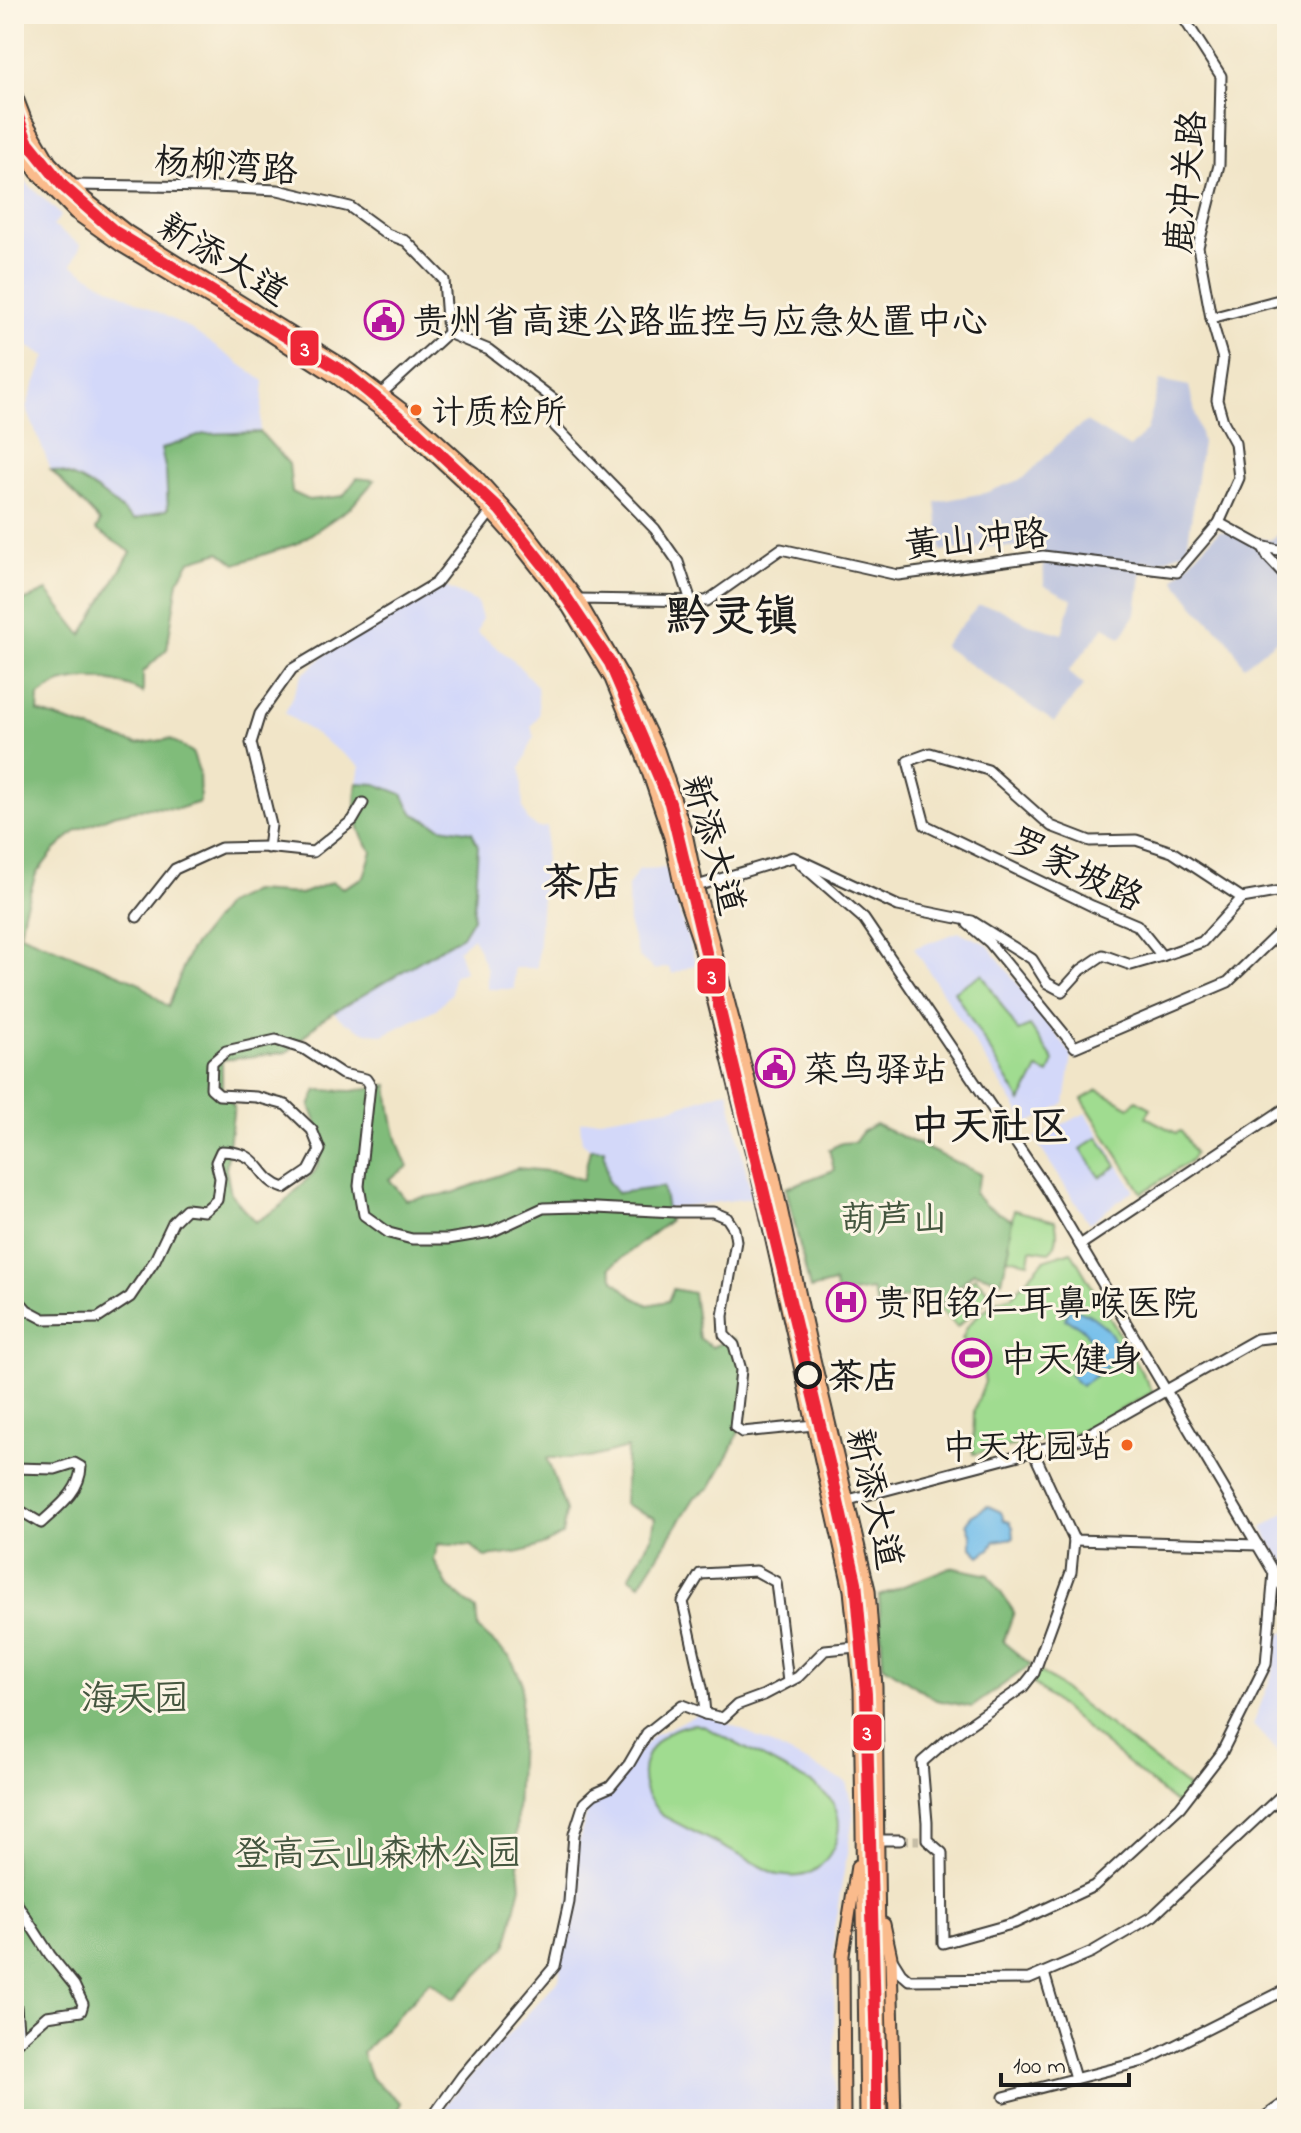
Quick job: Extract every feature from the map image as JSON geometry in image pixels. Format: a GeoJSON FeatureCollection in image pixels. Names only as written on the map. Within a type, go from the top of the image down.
{"type":"FeatureCollection","features":[{"type":"Feature","properties":{"kind":"main road","name":"新添大道"},"geometry":{"type":"LineString","coordinates":[[14,90],[25,119],[50,162],[86,199],[128,232],[335,360],[411,416],[474,473],[527,532],[578,599],[622,675],[658,750],[686,833],[697,886],[774,1176],[869,1590],[876,1687],[881,2119]]}},
{"type":"Feature","properties":{"kind":"main road","name":"新添大道"},"geometry":{"type":"LineString","coordinates":[[14,138],[36,172],[75,213],[120,245],[338,379],[404,427],[464,483],[517,542],[568,607],[611,679],[643,757],[670,837],[681,889],[698,939],[758,1178],[850,1590],[860,1689],[866,2119]]}},
{"type":"Feature","properties":{"kind":"main road"},"geometry":{"type":"LineString","coordinates":[[844,2119],[843,1955],[862,1833]]}},
{"type":"Feature","properties":{"kind":"main road"},"geometry":{"type":"LineString","coordinates":[[879,1901],[891,1957],[895,2119]]}},
{"type":"Feature","properties":{"kind":"street","name":"鹿冲关路"},"geometry":{"type":"LineString","coordinates":[[1181,14],[1221,76],[1219,165],[1198,247],[1211,318]]}},
{"type":"Feature","properties":{"kind":"street","name":"杨柳湾路"},"geometry":{"type":"LineString","coordinates":[[73,185],[278,190],[350,207],[387,234],[406,241],[444,280],[448,333]]}},
{"type":"Feature","properties":{"kind":"street"},"geometry":{"type":"LineString","coordinates":[[1211,318],[1279,300],[1287,294]]}},
{"type":"Feature","properties":{"kind":"street","name":"黄山冲路"},"geometry":{"type":"LineString","coordinates":[[578,599],[707,601],[781,549],[898,575],[1043,556],[1177,572],[1219,523],[1239,478],[1235,443],[1223,421],[1217,400],[1223,359],[1211,318]]}},
{"type":"Feature","properties":{"kind":"street"},"geometry":{"type":"LineString","coordinates":[[381,394],[448,333],[489,350],[556,401],[555,426],[655,529],[678,562],[691,601]]}},
{"type":"Feature","properties":{"kind":"street"},"geometry":{"type":"LineString","coordinates":[[268,848],[271,825],[251,743],[260,714],[292,669],[436,583],[491,512]]}},
{"type":"Feature","properties":{"kind":"street"},"geometry":{"type":"LineString","coordinates":[[1219,523],[1263,547],[1287,552]]}},
{"type":"Feature","properties":{"kind":"street"},"geometry":{"type":"LineString","coordinates":[[1263,547],[1283,573],[1287,572]]}},
{"type":"Feature","properties":{"kind":"street"},"geometry":{"type":"LineString","coordinates":[[568,607],[578,599]]}},
{"type":"Feature","properties":{"kind":"street","name":"罗家坡路"},"geometry":{"type":"LineString","coordinates":[[793,857],[898,906],[972,921],[1032,959],[1047,983],[1062,991],[1081,970],[1103,955],[1131,965],[1162,956],[1137,925],[925,825],[908,761],[930,753],[988,770],[1051,826],[1090,841],[1136,840],[1172,852],[1242,898]]}},
{"type":"Feature","properties":{"kind":"street"},"geometry":{"type":"LineString","coordinates":[[137,917],[175,869],[221,848],[313,852],[353,820],[363,803]]}},
{"type":"Feature","properties":{"kind":"street"},"geometry":{"type":"LineString","coordinates":[[697,886],[793,857],[864,919],[1045,1186],[1287,1595]]}},
{"type":"Feature","properties":{"kind":"street"},"geometry":{"type":"LineString","coordinates":[[1162,956],[1202,942],[1242,898],[1287,890]]}},
{"type":"Feature","properties":{"kind":"street"},"geometry":{"type":"LineString","coordinates":[[962,919],[989,942],[1075,1047],[1228,982],[1287,925]]}},
{"type":"Feature","properties":{"kind":"street"},"geometry":{"type":"LineString","coordinates":[[14,1295],[27,1310],[44,1319],[98,1318],[130,1297],[155,1260],[173,1222],[186,1209],[204,1211],[217,1200],[220,1178],[216,1162],[221,1151],[240,1152],[256,1162],[272,1184],[284,1188],[309,1171],[320,1150],[312,1130],[286,1105],[256,1097],[219,1095],[211,1088],[212,1063],[226,1051],[276,1040],[304,1049],[342,1074],[366,1079],[370,1085],[359,1186],[364,1215],[389,1233],[412,1239],[436,1239],[491,1232],[543,1208],[713,1212],[727,1218],[734,1229],[736,1241],[723,1316],[724,1335],[734,1345],[741,1370],[735,1427],[742,1432],[814,1425]]}},
{"type":"Feature","properties":{"kind":"street"},"geometry":{"type":"LineString","coordinates":[[1080,1245],[1287,1107]]}},
{"type":"Feature","properties":{"kind":"street"},"geometry":{"type":"LineString","coordinates":[[833,1504],[1080,1439],[1257,1339],[1287,1336]]}},
{"type":"Feature","properties":{"kind":"street"},"geometry":{"type":"LineString","coordinates":[[1033,1451],[1074,1540],[1071,1572],[1034,1673],[1023,1687],[947,1740],[922,1762],[927,1822],[923,1840],[942,1853],[943,1943],[1015,1923],[1094,1886],[1180,1807],[1221,1754],[1266,1664],[1274,1572]]}},
{"type":"Feature","properties":{"kind":"street"},"geometry":{"type":"LineString","coordinates":[[14,1468],[55,1469],[74,1463],[81,1467],[81,1478],[72,1494],[41,1523],[14,1507]]}},
{"type":"Feature","properties":{"kind":"street"},"geometry":{"type":"LineString","coordinates":[[1074,1540],[1258,1545]]}},
{"type":"Feature","properties":{"kind":"street"},"geometry":{"type":"LineString","coordinates":[[705,1714],[683,1602],[700,1574],[756,1571],[776,1582],[788,1682]]}},
{"type":"Feature","properties":{"kind":"street"},"geometry":{"type":"LineString","coordinates":[[431,2119],[462,2076],[555,1966],[569,1902],[574,1834],[584,1803],[594,1794],[610,1787],[629,1764],[647,1733],[682,1705],[723,1718],[737,1705],[798,1677],[825,1650],[856,1647]]}},
{"type":"Feature","properties":{"kind":"street"},"geometry":{"type":"LineString","coordinates":[[891,1957],[909,1980],[1029,1979],[1044,1973],[1092,1952],[1153,1916],[1287,1790]]}},
{"type":"Feature","properties":{"kind":"street"},"geometry":{"type":"LineString","coordinates":[[878,1840],[900,1840]]}},
{"type":"Feature","properties":{"kind":"street"},"geometry":{"type":"LineString","coordinates":[[14,1899],[50,1955],[74,1985],[83,2004],[81,2011],[47,2016],[15,2045]]}},
{"type":"Feature","properties":{"kind":"street"},"geometry":{"type":"LineString","coordinates":[[1044,1973],[1075,2078]]}},
{"type":"Feature","properties":{"kind":"street"},"geometry":{"type":"LineString","coordinates":[[1004,2097],[1144,2061],[1287,1989]]}},
{"type":"Feature","properties":{"kind":"street"},"geometry":{"type":"LineString","coordinates":[[14,2004],[18,2030],[15,2045]]}},
{"type":"Feature","properties":{"kind":"street"},"geometry":{"type":"LineString","coordinates":[[1262,2119],[1287,2101]]}},
{"type":"Feature","properties":{"kind":"shaded area"},"geometry":{"type":"Polygon","coordinates":[[[14,171],[61,215],[53,226],[81,245],[72,265],[189,328],[264,381],[260,432],[204,434],[161,449],[168,509],[134,520],[91,485],[69,474],[51,470],[26,407],[46,356],[14,339],[23,216],[14,208],[14,171]]]}},
{"type":"Feature","properties":{"kind":"shaded area"},"geometry":{"type":"Polygon","coordinates":[[[1160,380],[1189,386],[1202,442],[1187,549],[1158,563],[1143,561],[1136,613],[1121,638],[1105,626],[1068,672],[1084,685],[1054,722],[943,646],[979,605],[998,608],[1029,624],[1062,634],[1072,599],[1044,585],[1043,547],[941,551],[936,502],[985,493],[1024,478],[1066,436],[1086,422],[1130,448],[1147,430],[1160,380]]]}},
{"type":"Feature","properties":{"kind":"shaded area"},"geometry":{"type":"Polygon","coordinates":[[[1287,528],[1287,632],[1244,666],[1227,638],[1198,610],[1174,579],[1219,531],[1270,540],[1287,528]]]}},
{"type":"Feature","properties":{"kind":"shaded area"},"geometry":{"type":"Polygon","coordinates":[[[441,585],[477,602],[482,618],[477,632],[513,660],[537,686],[539,715],[531,727],[534,736],[521,768],[523,808],[528,821],[538,828],[547,827],[537,968],[514,968],[514,989],[487,989],[487,970],[473,937],[458,950],[465,971],[453,976],[451,994],[436,1009],[383,1035],[362,1031],[333,1012],[462,936],[473,917],[478,846],[471,832],[441,827],[414,814],[402,794],[376,784],[357,783],[360,766],[285,713],[302,675],[335,646],[441,585]]]}},
{"type":"Feature","properties":{"kind":"shaded area"},"geometry":{"type":"Polygon","coordinates":[[[668,868],[696,964],[673,974],[668,967],[655,970],[639,957],[629,926],[628,887],[639,869],[668,868]]]}},
{"type":"Feature","properties":{"kind":"shaded area"},"geometry":{"type":"Polygon","coordinates":[[[959,932],[987,944],[1072,1055],[1065,1103],[1027,1124],[914,948],[959,932]]]}},
{"type":"Feature","properties":{"kind":"shaded area"},"geometry":{"type":"Polygon","coordinates":[[[728,1090],[752,1198],[667,1208],[663,1187],[617,1193],[608,1181],[604,1150],[590,1149],[582,1142],[580,1122],[676,1107],[728,1090]]]}},
{"type":"Feature","properties":{"kind":"shaded area"},"geometry":{"type":"Polygon","coordinates":[[[1086,1113],[1134,1190],[1089,1223],[1034,1138],[1086,1113]]]}},
{"type":"Feature","properties":{"kind":"shaded area"},"geometry":{"type":"Polygon","coordinates":[[[1287,1511],[1287,1572],[1262,1528],[1287,1511]]]}},
{"type":"Feature","properties":{"kind":"shaded area"},"geometry":{"type":"Polygon","coordinates":[[[1287,1632],[1287,1762],[1253,1725],[1273,1672],[1278,1635],[1287,1632]]]}},
{"type":"Feature","properties":{"kind":"shaded area"},"geometry":{"type":"Polygon","coordinates":[[[704,1711],[846,1782],[854,1813],[834,1929],[835,2119],[432,2119],[559,1979],[576,1849],[588,1809],[653,1736],[704,1711]]]}},
{"type":"Feature","properties":{"kind":"green space"},"geometry":{"type":"Polygon","coordinates":[[[260,432],[289,464],[292,492],[309,500],[343,496],[357,478],[375,480],[351,507],[298,543],[236,564],[220,552],[190,561],[178,581],[167,649],[143,672],[143,693],[114,682],[82,679],[58,684],[39,696],[38,712],[136,744],[170,739],[192,752],[199,771],[200,802],[178,809],[150,807],[113,815],[77,830],[54,851],[36,874],[20,934],[138,982],[168,1007],[189,952],[226,904],[252,891],[301,894],[332,882],[343,888],[364,877],[372,851],[362,836],[357,819],[357,783],[376,784],[402,794],[414,814],[441,827],[472,832],[478,846],[473,918],[462,936],[321,1020],[288,1052],[222,1060],[222,1090],[234,1106],[226,1169],[231,1194],[255,1222],[280,1207],[315,1171],[325,1145],[310,1106],[317,1090],[353,1091],[388,1085],[394,1127],[408,1167],[389,1179],[406,1200],[453,1193],[517,1168],[558,1172],[583,1180],[590,1149],[604,1149],[608,1181],[617,1193],[663,1187],[669,1221],[610,1267],[614,1280],[633,1297],[648,1305],[668,1301],[673,1289],[693,1293],[699,1338],[712,1347],[733,1338],[751,1369],[746,1414],[731,1451],[710,1488],[695,1497],[640,1584],[629,1577],[652,1536],[655,1518],[624,1504],[627,1448],[589,1458],[547,1458],[566,1511],[562,1535],[543,1545],[485,1557],[471,1546],[438,1544],[434,1560],[447,1585],[476,1610],[478,1629],[510,1657],[522,1681],[516,1838],[521,1886],[506,1947],[454,1999],[430,1981],[362,2053],[371,2078],[401,2103],[393,2119],[14,2119],[14,605],[47,591],[82,635],[131,552],[96,530],[100,522],[51,470],[86,483],[134,520],[168,509],[161,449],[204,434],[260,432]]]}},
{"type":"Feature","properties":{"kind":"green space"},"geometry":{"type":"Polygon","coordinates":[[[982,974],[1018,1031],[1030,1026],[1054,1061],[1049,1074],[1038,1069],[1021,1102],[954,991],[982,974]]]}},
{"type":"Feature","properties":{"kind":"green space"},"geometry":{"type":"Polygon","coordinates":[[[1098,1090],[1130,1107],[1136,1100],[1151,1108],[1146,1117],[1176,1133],[1181,1131],[1195,1153],[1191,1160],[1142,1193],[1082,1099],[1098,1090]]]}},
{"type":"Feature","properties":{"kind":"green space","name":"葫芦山"},"geometry":{"type":"Polygon","coordinates":[[[875,1124],[981,1174],[974,1193],[985,1205],[1012,1220],[1002,1281],[974,1272],[938,1307],[933,1291],[877,1305],[872,1290],[838,1295],[834,1283],[810,1289],[786,1188],[834,1170],[829,1149],[842,1143],[855,1142],[862,1132],[875,1124]]]}},
{"type":"Feature","properties":{"kind":"green space"},"geometry":{"type":"Polygon","coordinates":[[[1098,1137],[1117,1166],[1100,1177],[1081,1149],[1098,1137]]]}},
{"type":"Feature","properties":{"kind":"green space"},"geometry":{"type":"Polygon","coordinates":[[[1014,1210],[1055,1221],[1057,1238],[1049,1252],[1031,1249],[1029,1262],[1007,1258],[1014,1210]]]}},
{"type":"Feature","properties":{"kind":"green space"},"geometry":{"type":"Polygon","coordinates":[[[1071,1251],[1153,1392],[1078,1433],[973,1454],[974,1411],[985,1382],[976,1349],[962,1339],[967,1327],[998,1300],[1012,1296],[1044,1260],[1071,1251]]]}},
{"type":"Feature","properties":{"kind":"green space"},"geometry":{"type":"Polygon","coordinates":[[[975,1277],[992,1295],[957,1327],[940,1309],[975,1277]]]}},
{"type":"Feature","properties":{"kind":"green space"},"geometry":{"type":"Polygon","coordinates":[[[950,1567],[989,1575],[1014,1612],[1003,1642],[1031,1665],[972,1707],[936,1700],[883,1665],[879,1596],[950,1567]]]}},
{"type":"Feature","properties":{"kind":"green space"},"geometry":{"type":"Polygon","coordinates":[[[1036,1668],[1193,1791],[1180,1807],[1029,1680],[1036,1668]]]}},
{"type":"Feature","properties":{"kind":"green space"},"geometry":{"type":"Polygon","coordinates":[[[695,1724],[813,1784],[826,1794],[835,1807],[839,1826],[830,1854],[818,1868],[802,1876],[778,1875],[661,1815],[645,1789],[644,1764],[654,1744],[662,1737],[672,1730],[695,1724]]]}},
{"type":"Feature","properties":{"kind":"water"},"geometry":{"type":"Polygon","coordinates":[[[1069,1307],[1087,1313],[1098,1321],[1111,1333],[1115,1342],[1112,1359],[1081,1386],[1069,1374],[1089,1359],[1092,1346],[1084,1331],[1065,1319],[1069,1307]]]}},
{"type":"Feature","properties":{"kind":"water"},"geometry":{"type":"Polygon","coordinates":[[[988,1506],[1001,1512],[1004,1520],[1010,1522],[1014,1538],[995,1541],[980,1556],[971,1547],[967,1523],[971,1516],[988,1506]]]}},
{"type":"Feature","properties":{"kind":"tunnel"},"geometry":{"type":"LineString","coordinates":[[900,1840],[919,1840]]}},
{"type":"Feature","properties":{"kind":"transit line","name":"3"},"geometry":{"type":"LineString","coordinates":[[14,106],[27,141],[63,186],[114,231],[347,374],[416,431],[500,510],[550,573],[610,663],[670,803],[856,1582],[866,1694],[876,2119]]}},
{"type":"Feature","properties":{"kind":"place","name":"贵州省高速公路监控与应急处置中心"},"geometry":{"type":"Point","coordinates":[384,320]}},
{"type":"Feature","properties":{"kind":"place","name":"计质检所"},"geometry":{"type":"Point","coordinates":[416,410]}},
{"type":"Feature","properties":{"kind":"place","name":"菜鸟驿站"},"geometry":{"type":"Point","coordinates":[775,1068]}},
{"type":"Feature","properties":{"kind":"place","name":"贵阳铭仁耳鼻喉医院"},"geometry":{"type":"Point","coordinates":[846,1302]}},
{"type":"Feature","properties":{"kind":"place","name":"中天健身"},"geometry":{"type":"Point","coordinates":[972,1358]}},
{"type":"Feature","properties":{"kind":"place","name":"茶店"},"geometry":{"type":"Point","coordinates":[808,1375]}},
{"type":"Feature","properties":{"kind":"place","name":"中天花园站"},"geometry":{"type":"Point","coordinates":[1127,1445]}},
{"type":"Feature","properties":{"kind":"district","name":"黔灵镇"},"geometry":{"type":"Point","coordinates":[732,615]}},
{"type":"Feature","properties":{"kind":"district","name":"茶店"},"geometry":{"type":"Point","coordinates":[583,881]}},
{"type":"Feature","properties":{"kind":"district","name":"中天社区"},"geometry":{"type":"Point","coordinates":[990,1125]}},
{"type":"Feature","properties":{"kind":"park label","name":"海天园"},"geometry":{"type":"Point","coordinates":[135,1697]}},
{"type":"Feature","properties":{"kind":"park label","name":"登高云山森林公园"},"geometry":{"type":"Point","coordinates":[378,1852]}}]}
